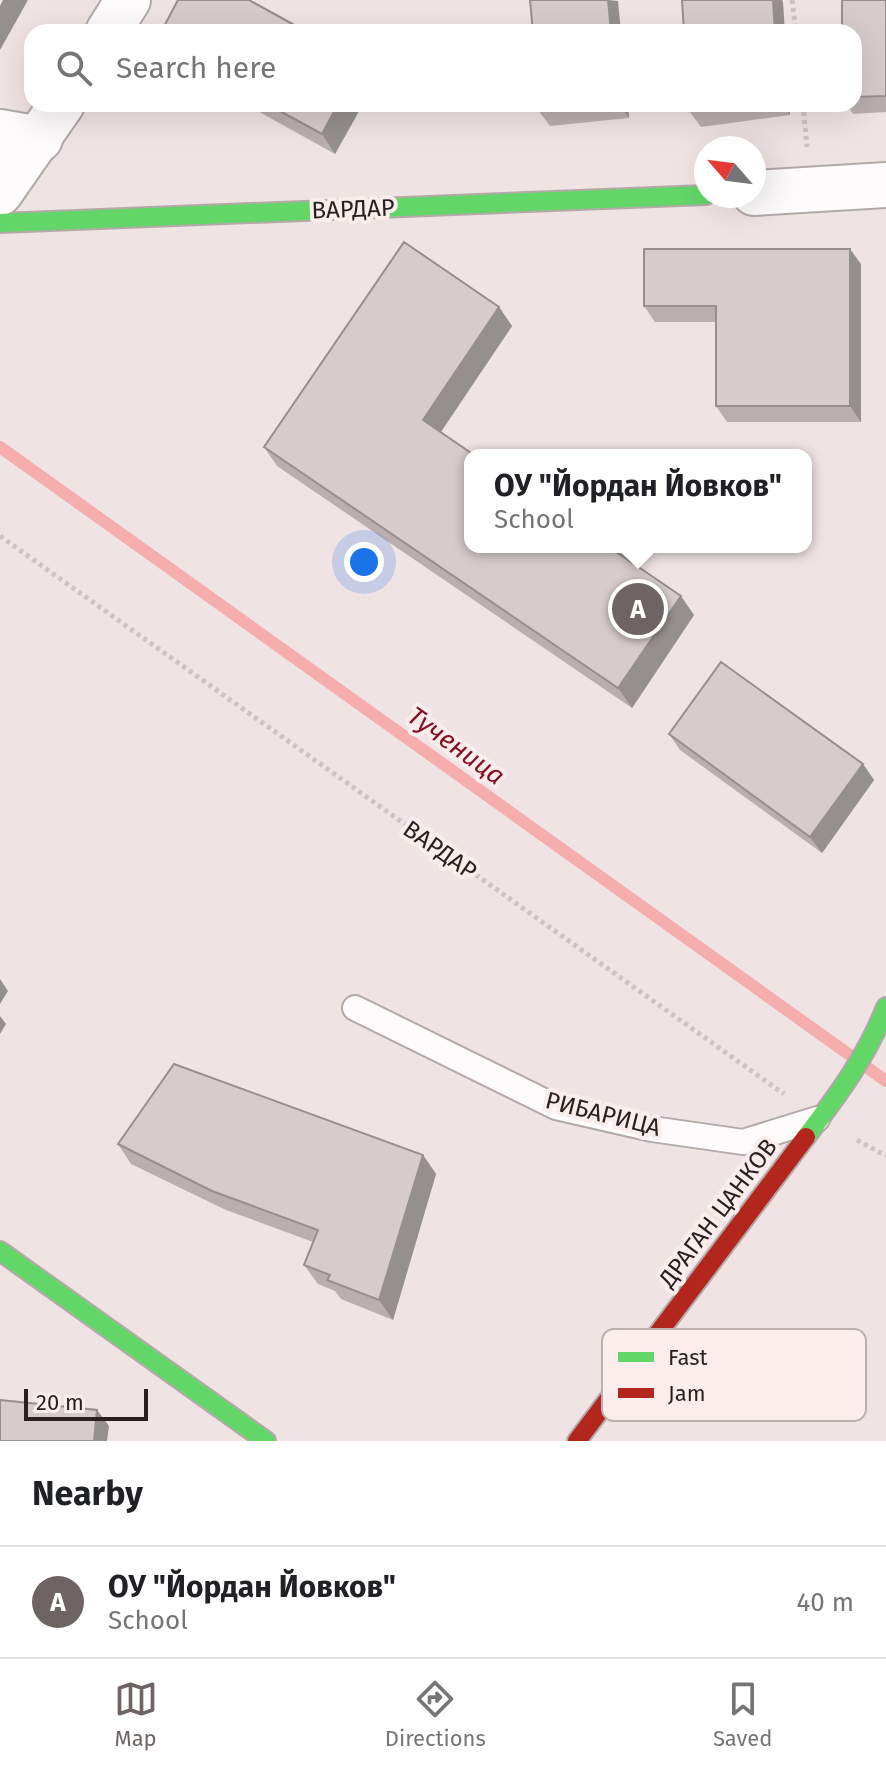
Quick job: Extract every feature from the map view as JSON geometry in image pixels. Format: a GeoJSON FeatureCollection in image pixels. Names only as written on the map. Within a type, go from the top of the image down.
{"type":"FeatureCollection","features":[{"type":"Feature","properties":{"kind":"street"},"geometry":{"type":"LineString","coordinates":[[113,24],[128,0]]}},
{"type":"Feature","properties":{"kind":"street"},"geometry":{"type":"LineString","coordinates":[[0,193],[34,125]]}},
{"type":"Feature","properties":{"kind":"street"},"geometry":{"type":"LineString","coordinates":[[766,192],[886,185]]}},
{"type":"Feature","properties":{"kind":"street","name":"ВАРДАР"},"geometry":{"type":"LineString","coordinates":[[0,223],[694,195]]}},
{"type":"Feature","properties":{"kind":"street","name":"ДРАГАН ЦАНКОВ"},"geometry":{"type":"LineString","coordinates":[[661,1329],[845,1085],[874,1038],[886,1007]]}},
{"type":"Feature","properties":{"kind":"street"},"geometry":{"type":"LineString","coordinates":[[0,1251],[266,1441]]}},
{"type":"Feature","properties":{"kind":"street","name":"ДРАГАН ЦАНКОВ"},"geometry":{"type":"LineString","coordinates":[[577,1441],[602,1408]]}},
{"type":"Feature","properties":{"kind":"lane","name":"РИБАРИЦА"},"geometry":{"type":"LineString","coordinates":[[355,1008],[556,1107],[652,1129],[743,1142],[819,1119]]}},
{"type":"Feature","properties":{"kind":"path"},"geometry":{"type":"LineString","coordinates":[[792,0],[795,24]]}},
{"type":"Feature","properties":{"kind":"path","name":"ВАРДАР"},"geometry":{"type":"LineString","coordinates":[[0,536],[819,1119],[886,1156]]}},
{"type":"Feature","properties":{"kind":"building"},"geometry":{"type":"Polygon","coordinates":[[[178,0],[249,0],[292,24],[165,24],[178,0]]]}},
{"type":"Feature","properties":{"kind":"building"},"geometry":{"type":"Polygon","coordinates":[[[530,0],[608,0],[610,24],[532,24],[530,0]]]}},
{"type":"Feature","properties":{"kind":"building"},"geometry":{"type":"Polygon","coordinates":[[[682,0],[773,0],[774,24],[684,24],[682,0]]]}},
{"type":"Feature","properties":{"kind":"building"},"geometry":{"type":"Polygon","coordinates":[[[842,0],[886,0],[886,96],[862,97],[862,24],[842,24],[842,0]]]}},
{"type":"Feature","properties":{"kind":"building"},"geometry":{"type":"Polygon","coordinates":[[[282,112],[334,112],[322,134],[282,112]]]}},
{"type":"Feature","properties":{"kind":"building"},"geometry":{"type":"Polygon","coordinates":[[[404,242],[499,307],[423,420],[465,449],[464,553],[618,553],[681,596],[618,688],[264,447],[404,242]]]}},
{"type":"Feature","properties":{"kind":"building"},"geometry":{"type":"Polygon","coordinates":[[[644,249],[850,249],[850,406],[716,406],[716,306],[644,306],[644,249]]]}},
{"type":"Feature","properties":{"kind":"building"},"geometry":{"type":"Polygon","coordinates":[[[721,662],[863,764],[810,837],[669,734],[721,662]]]}},
{"type":"Feature","properties":{"kind":"building"},"geometry":{"type":"Polygon","coordinates":[[[174,1064],[423,1155],[379,1300],[327,1280],[330,1275],[304,1265],[318,1230],[212,1191],[118,1144],[174,1064]]]}},
{"type":"Feature","properties":{"kind":"building"},"geometry":{"type":"Polygon","coordinates":[[[0,1400],[97,1410],[94,1441],[0,1441],[0,1400]]]}},
{"type":"Feature","properties":{"kind":"waterway","name":"Тученица"},"geometry":{"type":"LineString","coordinates":[[0,447],[886,1081]]}},
{"type":"Feature","properties":{"kind":"traffic: fast"},"geometry":{"type":"LineString","coordinates":[[0,223],[694,195]]}},
{"type":"Feature","properties":{"kind":"traffic: fast"},"geometry":{"type":"LineString","coordinates":[[806,1137],[861,1059],[886,1007]]}},
{"type":"Feature","properties":{"kind":"traffic: fast"},"geometry":{"type":"LineString","coordinates":[[0,1251],[266,1441]]}},
{"type":"Feature","properties":{"kind":"traffic: jam"},"geometry":{"type":"LineString","coordinates":[[661,1329],[806,1137]]}},
{"type":"Feature","properties":{"kind":"traffic: jam"},"geometry":{"type":"LineString","coordinates":[[577,1441],[602,1408]]}},
{"type":"Feature","properties":{"kind":"place","name":"ОУ \"Йордан Йовков\""},"geometry":{"type":"Point","coordinates":[638,609]}}]}
